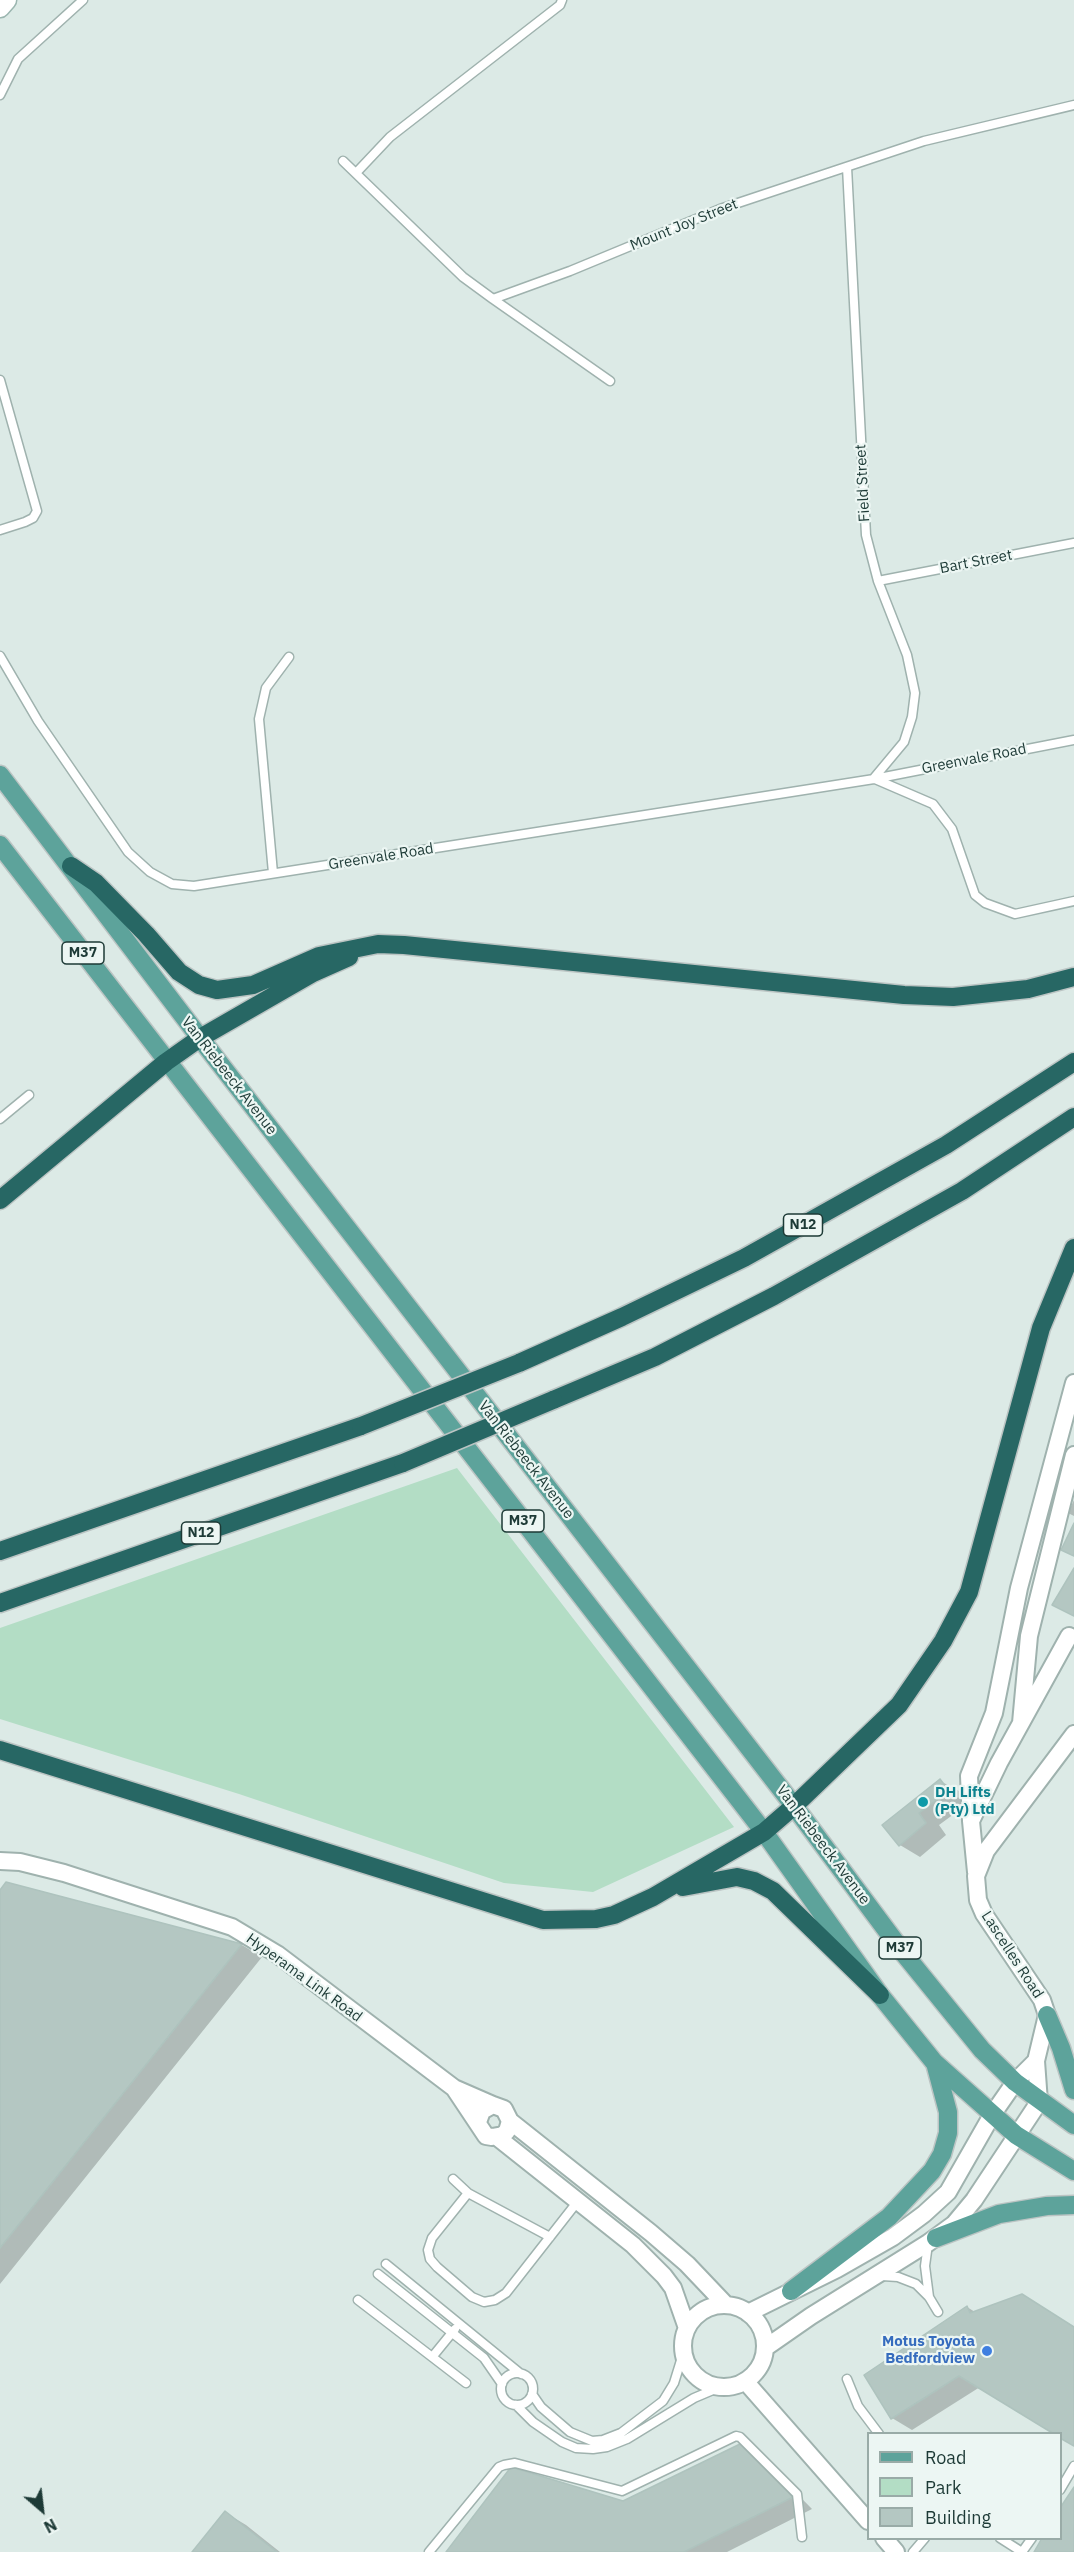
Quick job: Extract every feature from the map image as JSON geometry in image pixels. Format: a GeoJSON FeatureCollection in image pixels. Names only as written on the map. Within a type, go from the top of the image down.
{"type":"FeatureCollection","features":[{"type":"Feature","properties":{"kind":"highway"},"geometry":{"type":"LineString","coordinates":[[71,866],[96,883],[147,934],[179,972],[199,985],[217,990],[253,985],[319,956],[378,944],[904,995],[953,997],[1028,988],[1074,977]]}},
{"type":"Feature","properties":{"kind":"highway"},"geometry":{"type":"LineString","coordinates":[[0,1200],[166,1062],[200,1038],[313,973],[378,944]]}},
{"type":"Feature","properties":{"kind":"highway","name":"N12"},"geometry":{"type":"LineString","coordinates":[[0,1551],[361,1426],[519,1363],[622,1317],[744,1258],[946,1145],[1074,1062]]}},
{"type":"Feature","properties":{"kind":"highway","name":"N12"},"geometry":{"type":"LineString","coordinates":[[0,1603],[403,1463],[656,1357],[774,1296],[962,1191],[1074,1118]]}},
{"type":"Feature","properties":{"kind":"highway"},"geometry":{"type":"LineString","coordinates":[[653,1897],[764,1832],[794,1806],[899,1705],[943,1641],[969,1592],[1041,1328],[1074,1248]]}},
{"type":"Feature","properties":{"kind":"highway"},"geometry":{"type":"LineString","coordinates":[[0,1750],[543,1920],[596,1919],[614,1915],[653,1897],[693,1883],[737,1877],[754,1881],[773,1891],[790,1906],[815,1934],[880,1995]]}},
{"type":"Feature","properties":{"kind":"main road"},"geometry":{"type":"LineString","coordinates":[[0,8],[8,0]]}},
{"type":"Feature","properties":{"kind":"main road","name":"Van Riebeeck Avenue"},"geometry":{"type":"LineString","coordinates":[[0,775],[200,1038],[794,1806],[912,1964],[982,2050],[1039,2102],[1074,2125]]}},
{"type":"Feature","properties":{"kind":"main road","name":"M37"},"geometry":{"type":"LineString","coordinates":[[0,844],[166,1062],[764,1832],[880,1995],[934,2062],[1016,2135],[1074,2171]]}},
{"type":"Feature","properties":{"kind":"main road"},"geometry":{"type":"LineString","coordinates":[[1047,2014],[1074,2090]]}},
{"type":"Feature","properties":{"kind":"main road"},"geometry":{"type":"LineString","coordinates":[[791,2291],[889,2217],[932,2172],[942,2154],[948,2133],[948,2112],[934,2062]]}},
{"type":"Feature","properties":{"kind":"main road"},"geometry":{"type":"LineString","coordinates":[[932,2241],[999,2214],[1047,2206],[1074,2205]]}},
{"type":"Feature","properties":{"kind":"street","name":"Lascelles Road"},"geometry":{"type":"LineString","coordinates":[[1039,2102],[1036,2061],[1047,2014],[1042,2000],[984,1914],[978,1900],[969,1776],[993,1713],[1019,1588],[1074,1383]]}},
{"type":"Feature","properties":{"kind":"street"},"geometry":{"type":"LineString","coordinates":[[1021,1723],[1029,1636],[1074,1455]]}},
{"type":"Feature","properties":{"kind":"street"},"geometry":{"type":"LineString","coordinates":[[971,1821],[1069,1636]]}},
{"type":"Feature","properties":{"kind":"street"},"geometry":{"type":"LineString","coordinates":[[976,1876],[986,1851],[1074,1736]]}},
{"type":"Feature","properties":{"kind":"street","name":"Hyperama Link Road"},"geometry":{"type":"LineString","coordinates":[[0,1861],[20,1862],[64,1873],[232,1927],[277,1954],[454,2088],[494,2105]]}},
{"type":"Feature","properties":{"kind":"street"},"geometry":{"type":"LineString","coordinates":[[748,2313],[846,2264],[893,2237],[924,2214],[948,2192],[992,2115],[1015,2082],[1036,2061]]}},
{"type":"Feature","properties":{"kind":"street","name":"Hyperama Link Road"},"geometry":{"type":"LineString","coordinates":[[454,2088],[478,2122]]}},
{"type":"Feature","properties":{"kind":"street"},"geometry":{"type":"LineString","coordinates":[[765,2348],[811,2316],[932,2241],[954,2224],[974,2200],[1039,2102]]}},
{"type":"Feature","properties":{"kind":"street"},"geometry":{"type":"LineString","coordinates":[[687,2328],[674,2288],[664,2276],[633,2246],[497,2137],[486,2136],[481,2131],[478,2122],[482,2111],[494,2105],[504,2109],[510,2121],[651,2233],[687,2264],[726,2305],[748,2313],[761,2328],[765,2348],[762,2361],[755,2372],[745,2381],[733,2386],[720,2387],[707,2384],[696,2377],[683,2354],[683,2341],[687,2328],[703,2311],[726,2305]]}},
{"type":"Feature","properties":{"kind":"street"},"geometry":{"type":"LineString","coordinates":[[497,2137],[507,2131],[510,2121]]}},
{"type":"Feature","properties":{"kind":"street"},"geometry":{"type":"LineString","coordinates":[[745,2381],[867,2520]]}},
{"type":"Feature","properties":{"kind":"street"},"geometry":{"type":"LineString","coordinates":[[886,2540],[896,2552]]}},
{"type":"Feature","properties":{"kind":"lane"},"geometry":{"type":"LineString","coordinates":[[0,95],[18,59],[83,0]]}},
{"type":"Feature","properties":{"kind":"lane"},"geometry":{"type":"LineString","coordinates":[[356,173],[390,137],[560,5],[562,0]]}},
{"type":"Feature","properties":{"kind":"lane","name":"Mount Joy Street"},"geometry":{"type":"LineString","coordinates":[[493,299],[570,271],[720,209],[924,141],[1074,105]]}},
{"type":"Feature","properties":{"kind":"lane"},"geometry":{"type":"LineString","coordinates":[[343,161],[463,277],[610,381]]}},
{"type":"Feature","properties":{"kind":"lane","name":"Field Street"},"geometry":{"type":"LineString","coordinates":[[847,167],[866,535],[878,581],[907,655],[915,693],[912,717],[904,742],[874,779]]}},
{"type":"Feature","properties":{"kind":"lane"},"geometry":{"type":"LineString","coordinates":[[0,380],[37,511],[33,518],[0,530]]}},
{"type":"Feature","properties":{"kind":"lane","name":"Bart Street"},"geometry":{"type":"LineString","coordinates":[[878,581],[1074,543]]}},
{"type":"Feature","properties":{"kind":"lane","name":"Greenvale Road"},"geometry":{"type":"LineString","coordinates":[[0,656],[38,721],[129,852],[150,872],[172,884],[194,886],[874,779],[1074,740]]}},
{"type":"Feature","properties":{"kind":"lane"},"geometry":{"type":"LineString","coordinates":[[273,873],[259,719],[266,688],[289,657]]}},
{"type":"Feature","properties":{"kind":"lane","name":"Greenvale Road"},"geometry":{"type":"LineString","coordinates":[[874,779],[933,804],[952,829],[975,894],[985,903],[1015,914],[1074,901]]}},
{"type":"Feature","properties":{"kind":"lane"},"geometry":{"type":"LineString","coordinates":[[0,1119],[29,1095]]}},
{"type":"Feature","properties":{"kind":"lane"},"geometry":{"type":"LineString","coordinates":[[453,2179],[468,2193],[550,2237]]}},
{"type":"Feature","properties":{"kind":"lane"},"geometry":{"type":"LineString","coordinates":[[468,2193],[432,2238],[428,2250],[430,2259],[437,2267],[472,2297],[484,2302],[495,2300],[506,2293],[578,2201]]}},
{"type":"Feature","properties":{"kind":"lane"},"geometry":{"type":"LineString","coordinates":[[929,2297],[925,2266],[932,2241]]}},
{"type":"Feature","properties":{"kind":"lane"},"geometry":{"type":"LineString","coordinates":[[386,2264],[530,2380],[532,2394],[541,2407],[570,2432],[591,2441],[603,2440],[621,2433],[663,2401],[674,2383],[683,2354]]}},
{"type":"Feature","properties":{"kind":"lane"},"geometry":{"type":"LineString","coordinates":[[378,2274],[484,2358],[502,2384],[503,2397],[516,2405],[533,2422],[562,2442],[576,2448],[607,2447],[627,2439],[694,2398],[720,2387]]}},
{"type":"Feature","properties":{"kind":"lane"},"geometry":{"type":"LineString","coordinates":[[874,2276],[906,2279],[929,2297],[938,2312]]}},
{"type":"Feature","properties":{"kind":"lane"},"geometry":{"type":"LineString","coordinates":[[358,2300],[466,2383]]}},
{"type":"Feature","properties":{"kind":"lane"},"geometry":{"type":"LineString","coordinates":[[433,2356],[460,2323]]}},
{"type":"Feature","properties":{"kind":"lane"},"geometry":{"type":"LineString","coordinates":[[502,2384],[507,2376],[521,2374]]}},
{"type":"Feature","properties":{"kind":"lane"},"geometry":{"type":"LineString","coordinates":[[847,2379],[858,2406],[878,2432]]}},
{"type":"Feature","properties":{"kind":"lane"},"geometry":{"type":"LineString","coordinates":[[516,2405],[526,2402],[532,2394]]}},
{"type":"Feature","properties":{"kind":"lane"},"geometry":{"type":"LineString","coordinates":[[429,2552],[499,2467],[504,2465],[515,2463],[622,2491],[736,2436],[740,2437],[797,2494],[802,2537]]}},
{"type":"Feature","properties":{"kind":"lane"},"geometry":{"type":"LineString","coordinates":[[1062,2487],[1074,2466]]}},
{"type":"Feature","properties":{"kind":"lane"},"geometry":{"type":"LineString","coordinates":[[913,2552],[923,2540]]}},
{"type":"Feature","properties":{"kind":"lane"},"geometry":{"type":"LineString","coordinates":[[1003,2540],[1022,2552],[1031,2540]]}},
{"type":"Feature","properties":{"kind":"green space"},"geometry":{"type":"Polygon","coordinates":[[[457,1468],[734,1827],[593,1892],[504,1883],[239,1794],[0,1719],[0,1628],[457,1468]]]}},
{"type":"Feature","properties":{"kind":"building"},"geometry":{"type":"Polygon","coordinates":[[[1074,1523],[1074,1556],[1061,1550],[1074,1523]]]}},
{"type":"Feature","properties":{"kind":"building"},"geometry":{"type":"Polygon","coordinates":[[[1074,1568],[1074,1616],[1052,1605],[1074,1568]]]}},
{"type":"Feature","properties":{"kind":"building","name":"DH Lifts (Pty) Ltd"},"geometry":{"type":"Polygon","coordinates":[[[940,1779],[949,1791],[919,1813],[926,1823],[899,1846],[882,1825],[940,1779]]]}},
{"type":"Feature","properties":{"kind":"building"},"geometry":{"type":"Polygon","coordinates":[[[6,1882],[242,1944],[0,2248],[0,1890],[6,1882]]]}},
{"type":"Feature","properties":{"kind":"building","name":"Motus Toyota Bedfordview"},"geometry":{"type":"Polygon","coordinates":[[[1022,2294],[1074,2327],[1074,2446],[1062,2439],[1062,2432],[1051,2432],[959,2376],[891,2419],[864,2375],[967,2306],[970,2313],[1022,2294]]]}},
{"type":"Feature","properties":{"kind":"building"},"geometry":{"type":"Polygon","coordinates":[[[740,2444],[793,2497],[684,2552],[446,2552],[511,2467],[623,2501],[740,2444]]]}},
{"type":"Feature","properties":{"kind":"building"},"geometry":{"type":"Polygon","coordinates":[[[1074,2487],[1074,2552],[1034,2552],[1041,2540],[1062,2540],[1062,2505],[1074,2487]]]}},
{"type":"Feature","properties":{"kind":"building"},"geometry":{"type":"Polygon","coordinates":[[[225,2511],[277,2552],[192,2552],[225,2511]]]}},
{"type":"Feature","properties":{"kind":"place","name":"DH Lifts (Pty) Ltd"},"geometry":{"type":"Point","coordinates":[923,1802]}},
{"type":"Feature","properties":{"kind":"place","name":"Motus Toyota Bedfordview"},"geometry":{"type":"Point","coordinates":[987,2351]}}]}
